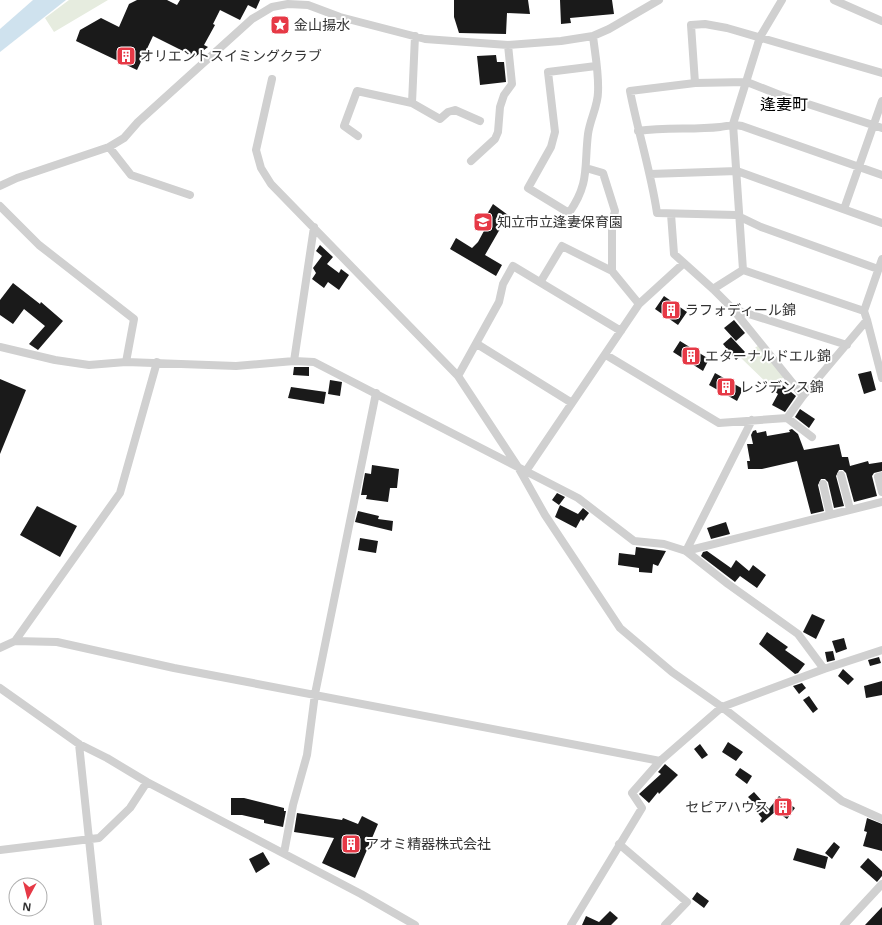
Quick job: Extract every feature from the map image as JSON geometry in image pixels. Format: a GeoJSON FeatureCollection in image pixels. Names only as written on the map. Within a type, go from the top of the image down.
{"type":"FeatureCollection","features":[{"type":"Feature","properties":{"kind":"street"},"geometry":{"type":"LineString","coordinates":[[0,186],[18,178],[109,147],[124,138],[138,122],[252,19],[272,7],[288,4],[308,5],[340,17],[415,36],[460,42],[508,45],[561,41],[594,36],[659,0]]}},
{"type":"Feature","properties":{"kind":"street"},"geometry":{"type":"LineString","coordinates":[[743,270],[733,124],[760,37],[782,0]]}},
{"type":"Feature","properties":{"kind":"street"},"geometry":{"type":"LineString","coordinates":[[834,0],[882,21]]}},
{"type":"Feature","properties":{"kind":"street"},"geometry":{"type":"LineString","coordinates":[[695,83],[691,25],[705,24],[760,37],[882,73]]}},
{"type":"Feature","properties":{"kind":"street"},"geometry":{"type":"LineString","coordinates":[[412,103],[415,36]]}},
{"type":"Feature","properties":{"kind":"street"},"geometry":{"type":"LineString","coordinates":[[594,36],[598,92],[588,133],[584,184],[579,198],[569,213],[528,188],[551,147],[555,132],[548,72],[596,66]]}},
{"type":"Feature","properties":{"kind":"street"},"geometry":{"type":"LineString","coordinates":[[471,161],[495,139],[498,132],[500,107],[504,95],[512,84],[508,45]]}},
{"type":"Feature","properties":{"kind":"street"},"geometry":{"type":"LineString","coordinates":[[272,79],[256,150],[261,168],[271,184],[458,376],[518,467],[545,515],[620,628],[672,672],[722,707],[842,801],[882,819]]}},
{"type":"Feature","properties":{"kind":"street"},"geometry":{"type":"LineString","coordinates":[[878,269],[740,218],[736,215],[658,213],[650,174],[638,131],[630,90],[695,83],[747,82],[780,95],[882,128]]}},
{"type":"Feature","properties":{"kind":"street"},"geometry":{"type":"LineString","coordinates":[[358,136],[344,126],[357,90],[412,103],[440,119],[448,112],[454,110],[480,121]]}},
{"type":"Feature","properties":{"kind":"street"},"geometry":{"type":"LineString","coordinates":[[844,209],[882,101]]}},
{"type":"Feature","properties":{"kind":"street"},"geometry":{"type":"LineString","coordinates":[[638,131],[661,128],[721,127],[733,124],[882,175]]}},
{"type":"Feature","properties":{"kind":"street"},"geometry":{"type":"LineString","coordinates":[[109,147],[131,175],[190,195]]}},
{"type":"Feature","properties":{"kind":"street"},"geometry":{"type":"LineString","coordinates":[[586,168],[603,173],[615,212],[612,222],[612,271]]}},
{"type":"Feature","properties":{"kind":"street"},"geometry":{"type":"LineString","coordinates":[[650,174],[737,171],[882,222]]}},
{"type":"Feature","properties":{"kind":"street"},"geometry":{"type":"LineString","coordinates":[[0,206],[39,245],[134,319],[126,362]]}},
{"type":"Feature","properties":{"kind":"street"},"geometry":{"type":"LineString","coordinates":[[670,214],[674,254],[714,289],[732,308],[803,396]]}},
{"type":"Feature","properties":{"kind":"street"},"geometry":{"type":"LineString","coordinates":[[294,361],[314,227]]}},
{"type":"Feature","properties":{"kind":"street"},"geometry":{"type":"LineString","coordinates":[[540,281],[562,246],[612,271],[639,304]]}},
{"type":"Feature","properties":{"kind":"street"},"geometry":{"type":"LineString","coordinates":[[882,259],[864,311],[868,320],[882,378]]}},
{"type":"Feature","properties":{"kind":"street"},"geometry":{"type":"LineString","coordinates":[[526,471],[606,355],[639,304],[684,263]]}},
{"type":"Feature","properties":{"kind":"street"},"geometry":{"type":"LineString","coordinates":[[458,376],[500,302],[503,284],[513,266],[621,331]]}},
{"type":"Feature","properties":{"kind":"street"},"geometry":{"type":"LineString","coordinates":[[714,289],[743,270]]}},
{"type":"Feature","properties":{"kind":"street"},"geometry":{"type":"LineString","coordinates":[[743,270],[864,311]]}},
{"type":"Feature","properties":{"kind":"street"},"geometry":{"type":"LineString","coordinates":[[732,308],[847,345]]}},
{"type":"Feature","properties":{"kind":"street"},"geometry":{"type":"LineString","coordinates":[[787,418],[803,396],[868,320]]}},
{"type":"Feature","properties":{"kind":"street"},"geometry":{"type":"LineString","coordinates":[[476,344],[572,403]]}},
{"type":"Feature","properties":{"kind":"street"},"geometry":{"type":"LineString","coordinates":[[0,347],[55,360],[90,365],[126,362],[157,362],[236,366],[294,361],[314,362],[578,498],[634,541],[664,544],[686,551],[728,584],[798,634],[824,669]]}},
{"type":"Feature","properties":{"kind":"street"},"geometry":{"type":"LineString","coordinates":[[606,355],[719,423],[787,418],[812,437]]}},
{"type":"Feature","properties":{"kind":"street"},"geometry":{"type":"LineString","coordinates":[[15,641],[120,493],[157,362]]}},
{"type":"Feature","properties":{"kind":"street"},"geometry":{"type":"LineString","coordinates":[[284,853],[293,805],[307,755],[315,694],[376,393]]}},
{"type":"Feature","properties":{"kind":"street"},"geometry":{"type":"LineString","coordinates":[[686,551],[752,420]]}},
{"type":"Feature","properties":{"kind":"street"},"geometry":{"type":"LineString","coordinates":[[841,475],[850,509]]}},
{"type":"Feature","properties":{"kind":"street"},"geometry":{"type":"LineString","coordinates":[[882,476],[878,477],[882,492]]}},
{"type":"Feature","properties":{"kind":"street"},"geometry":{"type":"LineString","coordinates":[[823,484],[830,514]]}},
{"type":"Feature","properties":{"kind":"street"},"geometry":{"type":"LineString","coordinates":[[686,551],[882,502]]}},
{"type":"Feature","properties":{"kind":"street"},"geometry":{"type":"LineString","coordinates":[[0,648],[15,641],[57,642],[174,668],[660,761]]}},
{"type":"Feature","properties":{"kind":"street"},"geometry":{"type":"LineString","coordinates":[[571,925],[642,808],[632,793],[660,761],[722,707],[824,669],[882,650]]}},
{"type":"Feature","properties":{"kind":"street"},"geometry":{"type":"LineString","coordinates":[[0,688],[79,744],[107,758],[147,782],[361,894],[415,925]]}},
{"type":"Feature","properties":{"kind":"street"},"geometry":{"type":"LineString","coordinates":[[79,744],[98,925]]}},
{"type":"Feature","properties":{"kind":"street"},"geometry":{"type":"LineString","coordinates":[[0,850],[99,838],[130,808],[147,782]]}},
{"type":"Feature","properties":{"kind":"street"},"geometry":{"type":"LineString","coordinates":[[619,844],[687,902],[665,925]]}},
{"type":"Feature","properties":{"kind":"street"},"geometry":{"type":"LineString","coordinates":[[844,925],[882,884]]}},
{"type":"Feature","properties":{"kind":"shaded area"},"geometry":{"type":"Polygon","coordinates":[[[69,0],[108,0],[54,32],[45,18],[69,0]]]}},
{"type":"Feature","properties":{"kind":"shaded area"},"geometry":{"type":"Polygon","coordinates":[[[759,345],[784,377],[771,387],[741,358],[759,345]]]}},
{"type":"Feature","properties":{"kind":"water"},"geometry":{"type":"Polygon","coordinates":[[[33,0],[66,0],[0,52],[0,29],[33,0]]]}},
{"type":"Feature","properties":{"kind":"building"},"geometry":{"type":"Polygon","coordinates":[[[137,0],[167,0],[177,5],[180,0],[260,0],[256,9],[248,5],[240,20],[220,10],[213,24],[215,25],[204,45],[208,47],[195,57],[153,36],[137,70],[76,41],[80,30],[101,18],[119,27],[129,4],[137,0]]]}},
{"type":"Feature","properties":{"kind":"building"},"geometry":{"type":"Polygon","coordinates":[[[454,0],[528,0],[530,14],[507,13],[506,34],[459,33],[454,17],[454,0]]]}},
{"type":"Feature","properties":{"kind":"building"},"geometry":{"type":"Polygon","coordinates":[[[560,0],[612,0],[614,14],[570,18],[571,23],[561,24],[560,0]]]}},
{"type":"Feature","properties":{"kind":"building"},"geometry":{"type":"Polygon","coordinates":[[[496,55],[497,62],[504,62],[506,82],[480,85],[477,56],[496,55]]]}},
{"type":"Feature","properties":{"kind":"building"},"geometry":{"type":"Polygon","coordinates":[[[493,204],[508,215],[485,255],[502,265],[496,276],[450,249],[456,238],[472,248],[478,242],[485,229],[480,226],[493,204]]]}},
{"type":"Feature","properties":{"kind":"building"},"geometry":{"type":"Polygon","coordinates":[[[320,245],[333,257],[327,264],[339,273],[341,269],[349,275],[339,290],[328,282],[324,288],[312,279],[316,273],[313,268],[322,256],[316,251],[320,245]]]}},
{"type":"Feature","properties":{"kind":"building"},"geometry":{"type":"Polygon","coordinates":[[[13,283],[40,304],[41,302],[63,321],[38,350],[29,344],[45,326],[24,309],[13,324],[0,315],[0,300],[13,283]]]}},
{"type":"Feature","properties":{"kind":"building","name":"ラフォディール錦"},"geometry":{"type":"Polygon","coordinates":[[[664,296],[687,312],[678,325],[655,309],[664,296]]]}},
{"type":"Feature","properties":{"kind":"building"},"geometry":{"type":"Polygon","coordinates":[[[734,320],[745,333],[736,341],[724,328],[734,320]]]}},
{"type":"Feature","properties":{"kind":"building"},"geometry":{"type":"Polygon","coordinates":[[[731,337],[745,352],[736,360],[723,344],[731,337]]]}},
{"type":"Feature","properties":{"kind":"building","name":"エターナルドエル錦"},"geometry":{"type":"Polygon","coordinates":[[[680,341],[709,359],[703,371],[673,352],[680,341]]]}},
{"type":"Feature","properties":{"kind":"building"},"geometry":{"type":"Polygon","coordinates":[[[294,367],[309,367],[309,376],[293,375],[294,367]]]}},
{"type":"Feature","properties":{"kind":"building"},"geometry":{"type":"Polygon","coordinates":[[[871,371],[876,390],[864,394],[858,374],[871,371]]]}},
{"type":"Feature","properties":{"kind":"building","name":"レジデンス錦"},"geometry":{"type":"Polygon","coordinates":[[[715,373],[743,389],[737,401],[709,385],[715,373]]]}},
{"type":"Feature","properties":{"kind":"building"},"geometry":{"type":"Polygon","coordinates":[[[0,379],[26,390],[0,454],[0,379]]]}},
{"type":"Feature","properties":{"kind":"building"},"geometry":{"type":"Polygon","coordinates":[[[330,380],[342,382],[340,396],[328,394],[330,380]]]}},
{"type":"Feature","properties":{"kind":"building"},"geometry":{"type":"Polygon","coordinates":[[[780,383],[796,396],[785,412],[772,405],[778,394],[774,391],[780,383]]]}},
{"type":"Feature","properties":{"kind":"building"},"geometry":{"type":"Polygon","coordinates":[[[291,387],[326,392],[324,404],[288,398],[291,387]]]}},
{"type":"Feature","properties":{"kind":"building"},"geometry":{"type":"Polygon","coordinates":[[[800,409],[815,419],[809,428],[795,417],[800,409]]]}},
{"type":"Feature","properties":{"kind":"building"},"geometry":{"type":"Polygon","coordinates":[[[792,429],[798,434],[804,450],[839,444],[842,457],[848,457],[850,466],[868,461],[869,464],[882,462],[882,471],[874,473],[872,476],[877,496],[854,502],[846,473],[843,470],[839,470],[836,476],[844,506],[834,508],[828,482],[825,479],[821,479],[818,485],[824,511],[811,514],[797,461],[762,469],[748,469],[747,461],[750,461],[747,444],[753,444],[751,435],[753,431],[756,430],[757,433],[766,431],[767,436],[790,432],[789,430],[792,429]]]}},
{"type":"Feature","properties":{"kind":"building"},"geometry":{"type":"Polygon","coordinates":[[[372,465],[399,469],[397,488],[390,488],[388,502],[366,499],[367,495],[361,495],[365,473],[371,474],[372,465]]]}},
{"type":"Feature","properties":{"kind":"building"},"geometry":{"type":"Polygon","coordinates":[[[557,493],[565,497],[559,505],[552,500],[557,493]]]}},
{"type":"Feature","properties":{"kind":"building"},"geometry":{"type":"Polygon","coordinates":[[[560,505],[578,514],[583,508],[589,513],[583,521],[581,519],[576,528],[555,517],[560,505]]]}},
{"type":"Feature","properties":{"kind":"building"},"geometry":{"type":"Polygon","coordinates":[[[37,506],[77,526],[60,557],[20,535],[37,506]]]}},
{"type":"Feature","properties":{"kind":"building"},"geometry":{"type":"Polygon","coordinates":[[[358,511],[379,516],[378,519],[393,521],[392,531],[355,522],[358,511]]]}},
{"type":"Feature","properties":{"kind":"building"},"geometry":{"type":"Polygon","coordinates":[[[726,522],[730,534],[711,539],[707,528],[726,522]]]}},
{"type":"Feature","properties":{"kind":"building"},"geometry":{"type":"Polygon","coordinates":[[[360,538],[378,541],[376,553],[358,550],[360,538]]]}},
{"type":"Feature","properties":{"kind":"building"},"geometry":{"type":"Polygon","coordinates":[[[636,547],[666,551],[658,566],[653,564],[652,573],[639,572],[639,568],[618,565],[619,553],[635,555],[636,547]]]}},
{"type":"Feature","properties":{"kind":"building"},"geometry":{"type":"Polygon","coordinates":[[[707,551],[731,568],[736,560],[749,571],[753,565],[766,575],[757,588],[740,576],[735,582],[701,556],[703,552],[707,551]]]}},
{"type":"Feature","properties":{"kind":"building"},"geometry":{"type":"Polygon","coordinates":[[[812,614],[825,620],[816,639],[803,632],[812,614]]]}},
{"type":"Feature","properties":{"kind":"building"},"geometry":{"type":"Polygon","coordinates":[[[767,632],[788,647],[785,650],[805,664],[798,673],[795,674],[759,644],[767,632]]]}},
{"type":"Feature","properties":{"kind":"building"},"geometry":{"type":"Polygon","coordinates":[[[844,638],[847,649],[836,653],[832,641],[844,638]]]}},
{"type":"Feature","properties":{"kind":"building"},"geometry":{"type":"Polygon","coordinates":[[[833,651],[835,660],[827,662],[825,652],[833,651]]]}},
{"type":"Feature","properties":{"kind":"building"},"geometry":{"type":"Polygon","coordinates":[[[879,657],[881,663],[870,666],[868,660],[879,657]]]}},
{"type":"Feature","properties":{"kind":"building"},"geometry":{"type":"Polygon","coordinates":[[[843,669],[854,679],[848,685],[838,676],[843,669]]]}},
{"type":"Feature","properties":{"kind":"building"},"geometry":{"type":"Polygon","coordinates":[[[882,681],[882,695],[866,698],[864,686],[882,681]]]}},
{"type":"Feature","properties":{"kind":"building"},"geometry":{"type":"Polygon","coordinates":[[[802,683],[806,688],[799,694],[793,686],[802,683]]]}},
{"type":"Feature","properties":{"kind":"building"},"geometry":{"type":"Polygon","coordinates":[[[809,696],[818,709],[813,713],[803,700],[809,696]]]}},
{"type":"Feature","properties":{"kind":"building"},"geometry":{"type":"Polygon","coordinates":[[[728,742],[743,752],[736,761],[722,752],[728,742]]]}},
{"type":"Feature","properties":{"kind":"building"},"geometry":{"type":"Polygon","coordinates":[[[700,744],[708,755],[702,759],[694,749],[700,744]]]}},
{"type":"Feature","properties":{"kind":"building"},"geometry":{"type":"Polygon","coordinates":[[[665,764],[678,775],[659,794],[658,792],[649,803],[639,794],[661,774],[658,772],[665,764]]]}},
{"type":"Feature","properties":{"kind":"building"},"geometry":{"type":"Polygon","coordinates":[[[740,768],[752,776],[747,784],[735,775],[740,768]]]}},
{"type":"Feature","properties":{"kind":"building"},"geometry":{"type":"Polygon","coordinates":[[[754,792],[769,809],[779,796],[795,808],[787,819],[776,811],[762,823],[760,821],[762,818],[755,810],[758,807],[748,797],[754,792]]]}},
{"type":"Feature","properties":{"kind":"building"},"geometry":{"type":"Polygon","coordinates":[[[231,798],[244,798],[284,808],[284,811],[286,811],[283,827],[264,823],[264,820],[242,815],[231,815],[231,798]]]}},
{"type":"Feature","properties":{"kind":"building","name":"アオミ精器株式会社"},"geometry":{"type":"Polygon","coordinates":[[[297,813],[342,820],[343,818],[358,824],[362,816],[378,824],[355,878],[322,863],[334,838],[294,832],[297,813]]]}},
{"type":"Feature","properties":{"kind":"building"},"geometry":{"type":"Polygon","coordinates":[[[867,818],[882,824],[882,851],[863,846],[867,832],[864,831],[867,818]]]}},
{"type":"Feature","properties":{"kind":"building"},"geometry":{"type":"Polygon","coordinates":[[[834,842],[840,847],[832,859],[825,853],[834,842]]]}},
{"type":"Feature","properties":{"kind":"building"},"geometry":{"type":"Polygon","coordinates":[[[797,848],[828,857],[825,869],[793,860],[797,848]]]}},
{"type":"Feature","properties":{"kind":"building"},"geometry":{"type":"Polygon","coordinates":[[[263,852],[270,864],[256,873],[249,859],[263,852]]]}},
{"type":"Feature","properties":{"kind":"building"},"geometry":{"type":"Polygon","coordinates":[[[868,858],[882,871],[882,876],[877,882],[860,867],[868,858]]]}},
{"type":"Feature","properties":{"kind":"building"},"geometry":{"type":"Polygon","coordinates":[[[697,892],[709,901],[704,908],[692,899],[697,892]]]}},
{"type":"Feature","properties":{"kind":"building"},"geometry":{"type":"Polygon","coordinates":[[[882,907],[882,925],[865,925],[882,907]]]}},
{"type":"Feature","properties":{"kind":"building"},"geometry":{"type":"Polygon","coordinates":[[[610,911],[618,918],[611,925],[582,925],[586,916],[599,922],[610,911]]]}},
{"type":"Feature","properties":{"kind":"place","name":"金山揚水"},"geometry":{"type":"Point","coordinates":[280,25]}},
{"type":"Feature","properties":{"kind":"place","name":"オリエントスイミングクラブ"},"geometry":{"type":"Point","coordinates":[126,56]}},
{"type":"Feature","properties":{"kind":"place","name":"知立市立逢妻保育園"},"geometry":{"type":"Point","coordinates":[483,222]}},
{"type":"Feature","properties":{"kind":"place","name":"ラフォディール錦"},"geometry":{"type":"Point","coordinates":[671,310]}},
{"type":"Feature","properties":{"kind":"place","name":"エターナルドエル錦"},"geometry":{"type":"Point","coordinates":[691,356]}},
{"type":"Feature","properties":{"kind":"place","name":"レジデンス錦"},"geometry":{"type":"Point","coordinates":[726,387]}},
{"type":"Feature","properties":{"kind":"place","name":"セピアハウス"},"geometry":{"type":"Point","coordinates":[783,807]}},
{"type":"Feature","properties":{"kind":"place","name":"アオミ精器株式会社"},"geometry":{"type":"Point","coordinates":[351,844]}},
{"type":"Feature","properties":{"kind":"district","name":"逢妻町"},"geometry":{"type":"Point","coordinates":[784,104]}}]}
